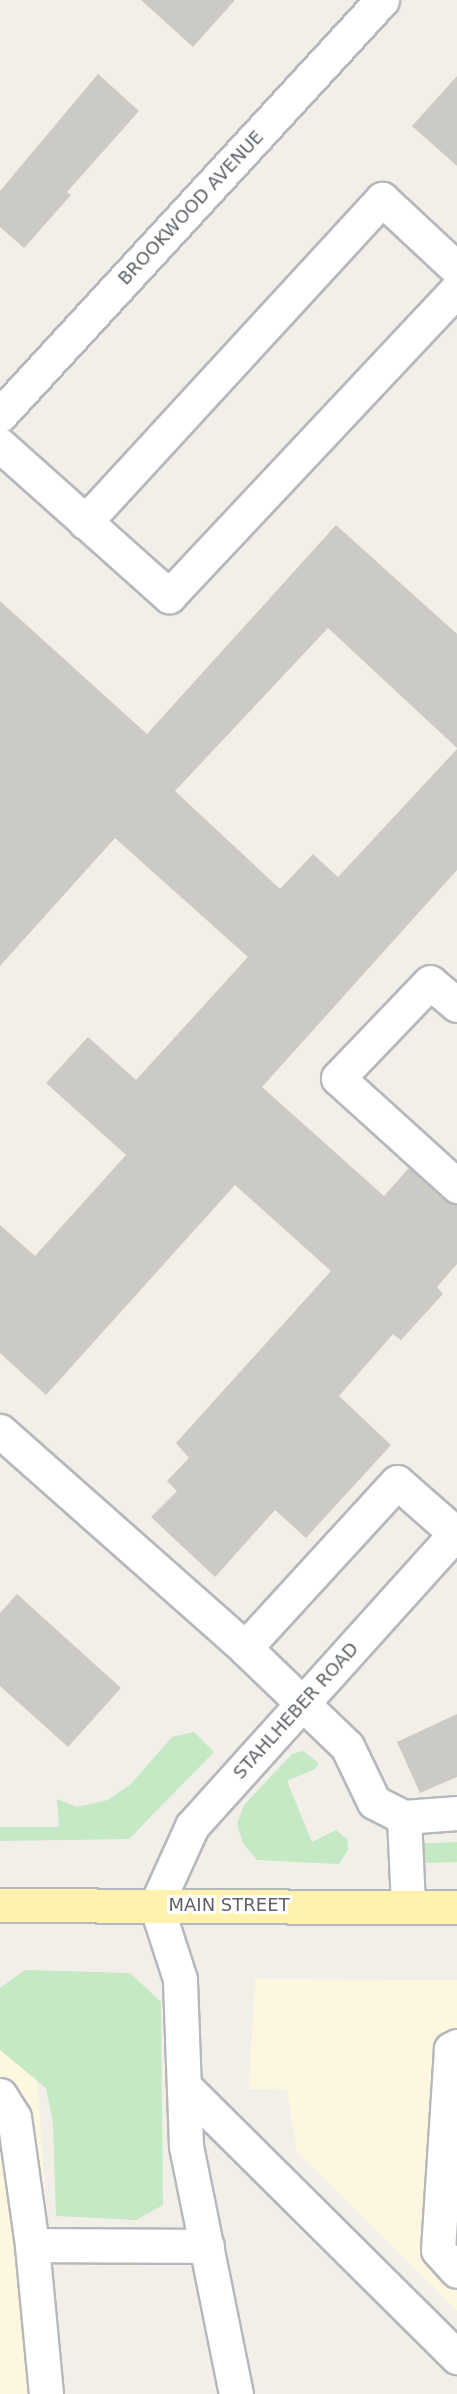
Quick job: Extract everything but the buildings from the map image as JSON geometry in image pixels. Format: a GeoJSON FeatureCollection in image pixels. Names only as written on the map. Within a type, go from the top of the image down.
{"type":"FeatureCollection","features":[{"type":"Feature","properties":{"kind":"main road","name":"MAIN STREET"},"geometry":{"type":"LineString","coordinates":[[0,1905],[457,1907]]}},
{"type":"Feature","properties":{"kind":"street","name":"BROOKWOOD AVENUE"},"geometry":{"type":"LineString","coordinates":[[0,415],[382,0]]}},
{"type":"Feature","properties":{"kind":"street"},"geometry":{"type":"LineString","coordinates":[[85,522],[382,199],[457,269]]}},
{"type":"Feature","properties":{"kind":"street"},"geometry":{"type":"LineString","coordinates":[[0,445],[169,596],[457,289]]}},
{"type":"Feature","properties":{"kind":"street"},"geometry":{"type":"LineString","coordinates":[[457,1005],[430,982],[338,1078],[457,1186]]}},
{"type":"Feature","properties":{"kind":"street"},"geometry":{"type":"LineString","coordinates":[[0,1431],[304,1701],[347,1746],[374,1802],[404,1817],[457,1813]]}},
{"type":"Feature","properties":{"kind":"street"},"geometry":{"type":"LineString","coordinates":[[245,1648],[397,1482],[456,1532]]}},
{"type":"Feature","properties":{"kind":"street","name":"STAHLHEBER ROAD"},"geometry":{"type":"LineString","coordinates":[[156,1905],[192,1826],[456,1532]]}},
{"type":"Feature","properties":{"kind":"street"},"geometry":{"type":"LineString","coordinates":[[404,1817],[408,1905]]}},
{"type":"Feature","properties":{"kind":"street"},"geometry":{"type":"LineString","coordinates":[[156,1905],[180,1979],[186,2145],[236,2394]]}},
{"type":"Feature","properties":{"kind":"street"},"geometry":{"type":"LineString","coordinates":[[457,2046],[451,2049],[438,2250],[457,2271]]}},
{"type":"Feature","properties":{"kind":"street"},"geometry":{"type":"LineString","coordinates":[[184,2086],[457,2356]]}},
{"type":"Feature","properties":{"kind":"street"},"geometry":{"type":"LineString","coordinates":[[0,2095],[14,2116],[32,2245],[46,2394]]}},
{"type":"Feature","properties":{"kind":"street"},"geometry":{"type":"LineString","coordinates":[[32,2245],[207,2246]]}},
{"type":"Feature","properties":{"kind":"shaded area"},"geometry":{"type":"Polygon","coordinates":[[[255,1979],[457,1980],[457,2311],[297,2152],[287,2090],[249,2089],[255,1979]]]}},
{"type":"Feature","properties":{"kind":"shaded area"},"geometry":{"type":"Polygon","coordinates":[[[0,2025],[33,2025],[60,2394],[0,2394],[0,2025]]]}},
{"type":"Feature","properties":{"kind":"green space"},"geometry":{"type":"Polygon","coordinates":[[[194,1732],[214,1752],[129,1839],[0,1841],[0,1827],[59,1827],[57,1799],[77,1807],[108,1800],[131,1784],[172,1737],[194,1732]]]}},
{"type":"Feature","properties":{"kind":"green space"},"geometry":{"type":"Polygon","coordinates":[[[303,1751],[319,1763],[315,1769],[287,1781],[312,1842],[336,1830],[347,1839],[348,1850],[339,1864],[257,1860],[243,1843],[237,1824],[244,1805],[292,1754],[303,1751]]]}},
{"type":"Feature","properties":{"kind":"green space"},"geometry":{"type":"Polygon","coordinates":[[[457,1842],[457,1862],[425,1863],[412,1844],[457,1842]]]}},
{"type":"Feature","properties":{"kind":"green space"},"geometry":{"type":"Polygon","coordinates":[[[25,1970],[130,1973],[161,2002],[163,2205],[136,2220],[56,2216],[53,2123],[46,2088],[0,2050],[0,1988],[25,1970]]]}}]}
